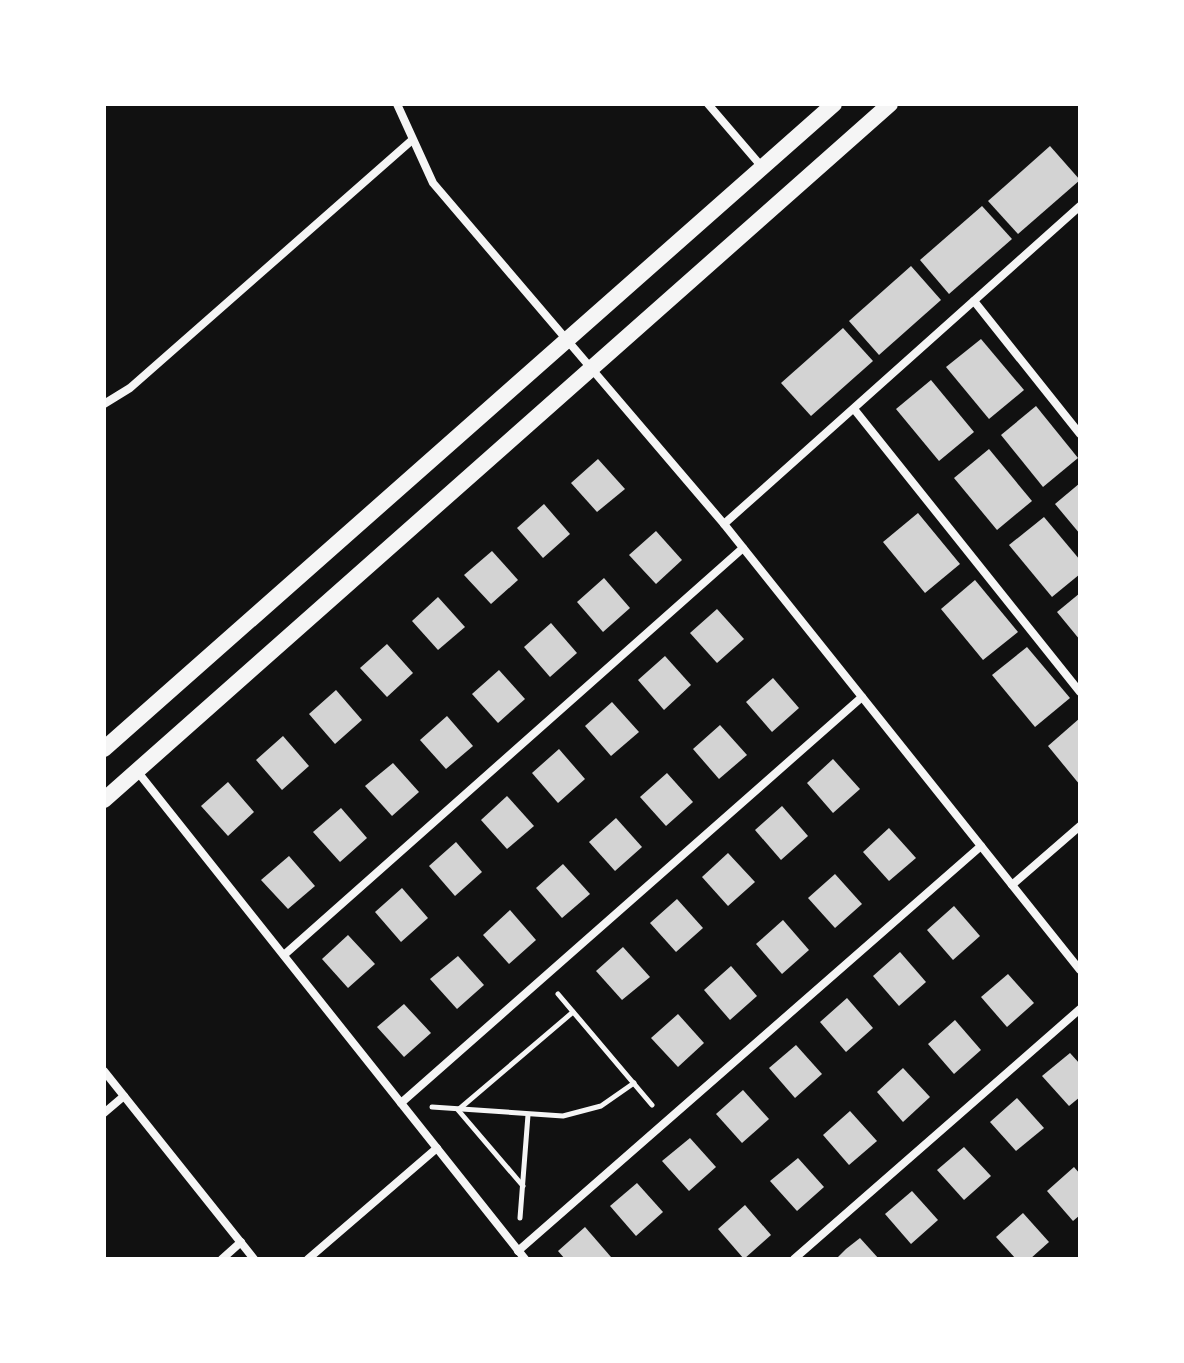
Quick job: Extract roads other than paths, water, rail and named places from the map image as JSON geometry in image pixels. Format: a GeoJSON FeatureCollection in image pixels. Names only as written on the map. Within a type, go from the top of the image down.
{"type":"FeatureCollection","features":[{"type":"Feature","properties":{"kind":"main road"},"geometry":{"type":"LineString","coordinates":[[104,749],[834,104]]}},
{"type":"Feature","properties":{"kind":"main road"},"geometry":{"type":"LineString","coordinates":[[104,800],[890,104]]}},
{"type":"Feature","properties":{"kind":"street"},"geometry":{"type":"LineString","coordinates":[[397,104],[411,141],[433,183],[724,524],[1080,970]]}},
{"type":"Feature","properties":{"kind":"street"},"geometry":{"type":"LineString","coordinates":[[708,104],[763,168]]}},
{"type":"Feature","properties":{"kind":"street"},"geometry":{"type":"LineString","coordinates":[[104,404],[130,388],[411,141]]}},
{"type":"Feature","properties":{"kind":"street"},"geometry":{"type":"LineString","coordinates":[[724,524],[1080,206]]}},
{"type":"Feature","properties":{"kind":"street"},"geometry":{"type":"LineString","coordinates":[[974,301],[1077,423],[1080,434]]}},
{"type":"Feature","properties":{"kind":"street"},"geometry":{"type":"LineString","coordinates":[[854,409],[1080,692]]}},
{"type":"Feature","properties":{"kind":"street"},"geometry":{"type":"LineString","coordinates":[[284,955],[743,548]]}},
{"type":"Feature","properties":{"kind":"street"},"geometry":{"type":"LineString","coordinates":[[401,1103],[862,697]]}},
{"type":"Feature","properties":{"kind":"street"},"geometry":{"type":"LineString","coordinates":[[137,771],[525,1259]]}},
{"type":"Feature","properties":{"kind":"street"},"geometry":{"type":"LineString","coordinates":[[1012,885],[1080,826]]}},
{"type":"Feature","properties":{"kind":"street"},"geometry":{"type":"LineString","coordinates":[[518,1251],[981,846]]}},
{"type":"Feature","properties":{"kind":"street"},"geometry":{"type":"LineString","coordinates":[[794,1259],[1080,1009]]}},
{"type":"Feature","properties":{"kind":"street"},"geometry":{"type":"LineString","coordinates":[[104,1071],[254,1259]]}},
{"type":"Feature","properties":{"kind":"street"},"geometry":{"type":"LineString","coordinates":[[104,1113],[124,1096]]}},
{"type":"Feature","properties":{"kind":"street"},"geometry":{"type":"LineString","coordinates":[[308,1259],[437,1148]]}},
{"type":"Feature","properties":{"kind":"street"},"geometry":{"type":"LineString","coordinates":[[222,1259],[241,1242]]}}]}
